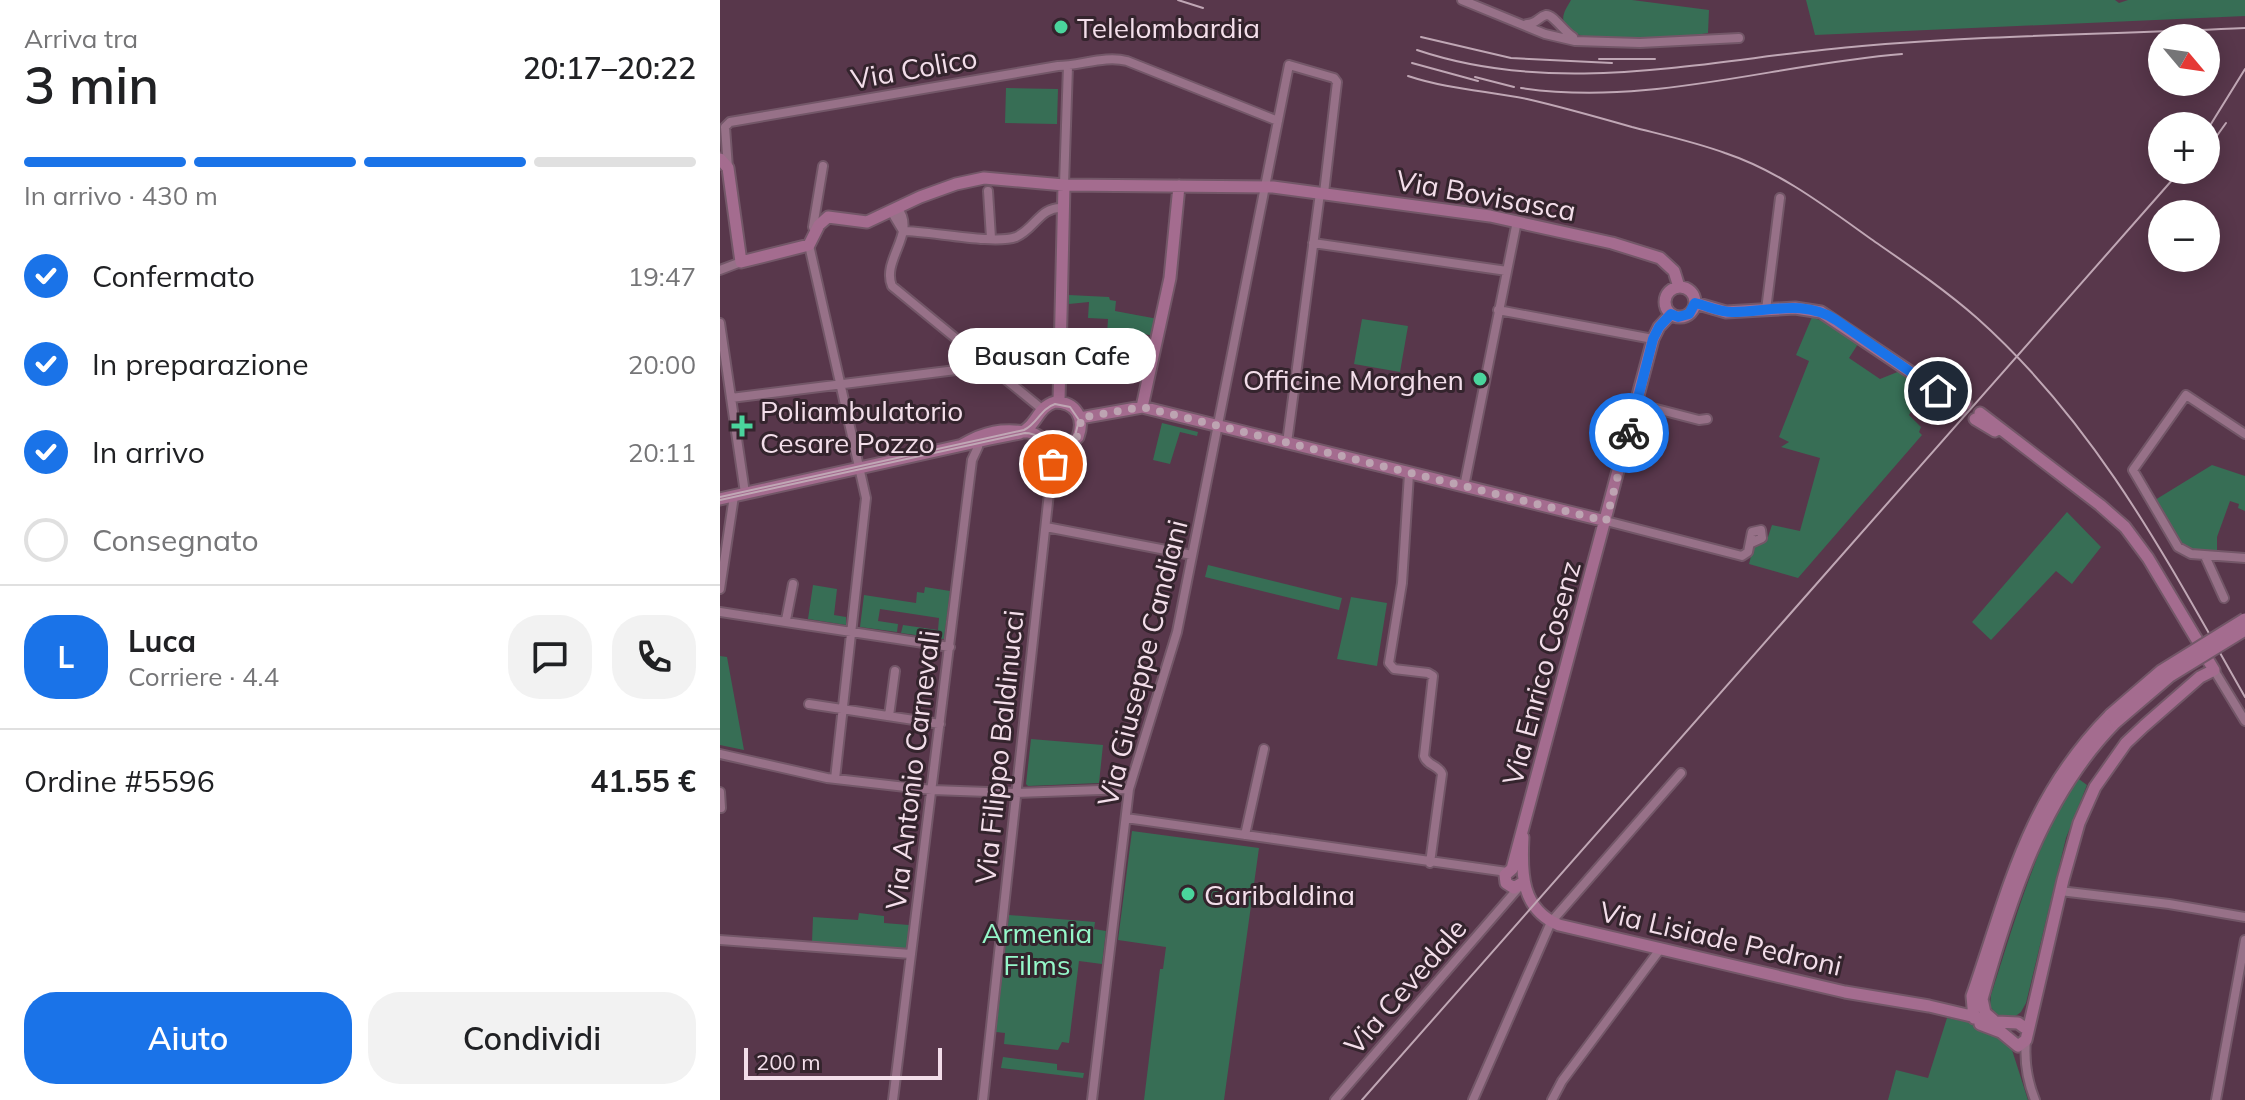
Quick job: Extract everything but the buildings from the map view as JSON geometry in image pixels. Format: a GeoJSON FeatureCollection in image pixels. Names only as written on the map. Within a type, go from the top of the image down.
{"type":"FeatureCollection","features":[{"type":"Feature","properties":{"kind":"street"},"geometry":{"type":"LineString","coordinates":[[1462,0],[1564,39],[1640,43],[1739,38]]}},
{"type":"Feature","properties":{"kind":"street"},"geometry":{"type":"LineString","coordinates":[[1519,23],[1530,25],[1549,15],[1568,35],[1582,40]]}},
{"type":"Feature","properties":{"kind":"street"},"geometry":{"type":"LineString","coordinates":[[1539,20],[1540,31]]}},
{"type":"Feature","properties":{"kind":"street"},"geometry":{"type":"LineString","coordinates":[[1551,34],[1557,23]]}},
{"type":"Feature","properties":{"kind":"street","name":"Via Colico"},"geometry":{"type":"LineString","coordinates":[[723,162],[725,127],[730,122],[1113,59],[1127,61],[1278,121]]}},
{"type":"Feature","properties":{"kind":"street","name":"Via Giuseppe Candiani"},"geometry":{"type":"LineString","coordinates":[[1092,1100],[1129,789],[1177,632],[1289,65],[1335,79],[1337,86],[1322,193]]}},
{"type":"Feature","properties":{"kind":"street"},"geometry":{"type":"LineString","coordinates":[[1059,401],[1068,66]]}},
{"type":"Feature","properties":{"kind":"street"},"geometry":{"type":"LineString","coordinates":[[723,162],[741,262]]}},
{"type":"Feature","properties":{"kind":"street"},"geometry":{"type":"LineString","coordinates":[[815,232],[813,227],[823,166]]}},
{"type":"Feature","properties":{"kind":"street","name":"Via Bovisasca"},"geometry":{"type":"LineString","coordinates":[[828,217],[867,222],[956,184],[1266,186],[1517,221],[1648,253],[1674,271],[1679,287]]}},
{"type":"Feature","properties":{"kind":"street"},"geometry":{"type":"LineString","coordinates":[[987,184],[991,238]]}},
{"type":"Feature","properties":{"kind":"street"},"geometry":{"type":"LineString","coordinates":[[1142,407],[1170,278],[1179,186]]}},
{"type":"Feature","properties":{"kind":"street"},"geometry":{"type":"LineString","coordinates":[[1287,443],[1322,193]]}},
{"type":"Feature","properties":{"kind":"street"},"geometry":{"type":"LineString","coordinates":[[1766,310],[1780,198]]}},
{"type":"Feature","properties":{"kind":"street"},"geometry":{"type":"LineString","coordinates":[[897,208],[894,216],[903,231]]}},
{"type":"Feature","properties":{"kind":"street"},"geometry":{"type":"LineString","coordinates":[[903,231],[1016,237],[1048,209],[1063,208]]}},
{"type":"Feature","properties":{"kind":"street"},"geometry":{"type":"LineString","coordinates":[[816,211],[828,217],[809,245],[814,277],[866,498],[835,779]]}},
{"type":"Feature","properties":{"kind":"street"},"geometry":{"type":"LineString","coordinates":[[1464,487],[1517,221]]}},
{"type":"Feature","properties":{"kind":"street"},"geometry":{"type":"LineString","coordinates":[[903,231],[888,273],[892,286],[1040,412]]}},
{"type":"Feature","properties":{"kind":"street"},"geometry":{"type":"LineString","coordinates":[[1313,243],[1507,271]]}},
{"type":"Feature","properties":{"kind":"street"},"geometry":{"type":"LineString","coordinates":[[720,270],[809,245]]}},
{"type":"Feature","properties":{"kind":"street"},"geometry":{"type":"LineString","coordinates":[[1679,287],[1693,292],[1695,303],[1692,312],[1685,316],[1671,314],[1664,305],[1671,289],[1679,287]]}},
{"type":"Feature","properties":{"kind":"street"},"geometry":{"type":"LineString","coordinates":[[1695,303],[1726,312],[1804,308],[1824,313],[1963,407]]}},
{"type":"Feature","properties":{"kind":"street"},"geometry":{"type":"LineString","coordinates":[[1498,310],[1653,339]]}},
{"type":"Feature","properties":{"kind":"street","name":"Via Enrico Cosenz"},"geometry":{"type":"LineString","coordinates":[[1514,879],[1653,339],[1671,314]]}},
{"type":"Feature","properties":{"kind":"street"},"geometry":{"type":"LineString","coordinates":[[720,323],[740,495],[720,589]]}},
{"type":"Feature","properties":{"kind":"street"},"geometry":{"type":"LineString","coordinates":[[731,398],[972,368],[983,361]]}},
{"type":"Feature","properties":{"kind":"street"},"geometry":{"type":"LineString","coordinates":[[2245,434],[2186,395],[2133,470],[2178,547],[2191,554],[2245,558]]}},
{"type":"Feature","properties":{"kind":"street"},"geometry":{"type":"LineString","coordinates":[[909,457],[931,459],[1020,433],[1031,427],[1040,412],[1059,401]]}},
{"type":"Feature","properties":{"kind":"street"},"geometry":{"type":"LineString","coordinates":[[962,445],[973,437],[1004,430],[1033,433],[1048,444],[1065,446],[1075,440],[1081,429],[1080,418],[1074,408],[1059,401]]}},
{"type":"Feature","properties":{"kind":"street"},"geometry":{"type":"LineString","coordinates":[[1637,404],[1699,420],[1707,419]]}},
{"type":"Feature","properties":{"kind":"street"},"geometry":{"type":"LineString","coordinates":[[1080,418],[1142,407],[1742,556],[1748,552],[1751,543]]}},
{"type":"Feature","properties":{"kind":"street"},"geometry":{"type":"LineString","coordinates":[[1040,412],[1036,429],[1048,444]]}},
{"type":"Feature","properties":{"kind":"street"},"geometry":{"type":"LineString","coordinates":[[1978,416],[2119,521],[2148,558],[2197,640]]}},
{"type":"Feature","properties":{"kind":"street"},"geometry":{"type":"LineString","coordinates":[[720,499],[962,445],[983,444]]}},
{"type":"Feature","properties":{"kind":"street","name":"Via Antonio Carnevali"},"geometry":{"type":"LineString","coordinates":[[893,1100],[972,458],[983,444]]}},
{"type":"Feature","properties":{"kind":"street","name":"Via Filippo Baldinucci"},"geometry":{"type":"LineString","coordinates":[[983,1100],[1046,527],[1048,444]]}},
{"type":"Feature","properties":{"kind":"street"},"geometry":{"type":"LineString","coordinates":[[1409,474],[1402,583],[1389,663],[1394,669],[1433,676],[1424,752],[1426,761],[1442,773],[1430,863]]}},
{"type":"Feature","properties":{"kind":"street"},"geometry":{"type":"LineString","coordinates":[[1046,527],[1192,555]]}},
{"type":"Feature","properties":{"kind":"street"},"geometry":{"type":"LineString","coordinates":[[2205,556],[2224,598]]}},
{"type":"Feature","properties":{"kind":"street"},"geometry":{"type":"LineString","coordinates":[[786,620],[793,584]]}},
{"type":"Feature","properties":{"kind":"street"},"geometry":{"type":"LineString","coordinates":[[720,612],[950,647]]}},
{"type":"Feature","properties":{"kind":"street"},"geometry":{"type":"LineString","coordinates":[[2024,1031],[1974,1018],[1971,1002],[2014,871],[2037,814],[2069,762],[2167,666],[2245,619]]}},
{"type":"Feature","properties":{"kind":"street"},"geometry":{"type":"LineString","coordinates":[[1997,1022],[1985,1013],[1982,999],[2030,854],[2066,783],[2113,718],[2170,676],[2245,630]]}},
{"type":"Feature","properties":{"kind":"street"},"geometry":{"type":"LineString","coordinates":[[2035,1100],[2029,1086],[2024,1031],[2032,1010],[2060,891],[2086,806],[2126,743],[2211,665],[2245,721]]}},
{"type":"Feature","properties":{"kind":"street"},"geometry":{"type":"LineString","coordinates":[[889,716],[895,671]]}},
{"type":"Feature","properties":{"kind":"street"},"geometry":{"type":"LineString","coordinates":[[809,704],[940,724]]}},
{"type":"Feature","properties":{"kind":"street"},"geometry":{"type":"LineString","coordinates":[[1245,835],[1264,749]]}},
{"type":"Feature","properties":{"kind":"street"},"geometry":{"type":"LineString","coordinates":[[720,754],[835,779],[932,790],[1016,793],[1129,789]]}},
{"type":"Feature","properties":{"kind":"street"},"geometry":{"type":"LineString","coordinates":[[1473,1100],[1551,922],[1681,773]]}},
{"type":"Feature","properties":{"kind":"street"},"geometry":{"type":"LineString","coordinates":[[720,792],[721,808]]}},
{"type":"Feature","properties":{"kind":"street"},"geometry":{"type":"LineString","coordinates":[[1126,818],[1488,870],[1514,879],[1540,915],[1551,922]]}},
{"type":"Feature","properties":{"kind":"street","name":"Via Cevedale"},"geometry":{"type":"LineString","coordinates":[[1335,1100],[1509,900],[1514,879]]}},
{"type":"Feature","properties":{"kind":"street"},"geometry":{"type":"LineString","coordinates":[[2060,891],[2245,917]]}},
{"type":"Feature","properties":{"kind":"street","name":"Via Lisiade Pedroni"},"geometry":{"type":"LineString","coordinates":[[1551,922],[1845,992],[1929,1006],[1974,1018],[1983,1026],[2006,1035],[2015,1045],[2021,1046],[2024,1031]]}},
{"type":"Feature","properties":{"kind":"street"},"geometry":{"type":"LineString","coordinates":[[720,940],[911,954]]}},
{"type":"Feature","properties":{"kind":"street"},"geometry":{"type":"LineString","coordinates":[[2216,1100],[2245,940]]}},
{"type":"Feature","properties":{"kind":"street"},"geometry":{"type":"LineString","coordinates":[[1552,1100],[1562,1081],[1661,948]]}},
{"type":"Feature","properties":{"kind":"street","name":"Via Lisiade Pedroni"},"geometry":{"type":"LineString","coordinates":[[1929,1006],[1959,1003],[1975,990]]}},
{"type":"Feature","properties":{"kind":"green space"},"geometry":{"type":"Polygon","coordinates":[[[1571,0],[1632,0],[1709,10],[1708,33],[1630,40],[1587,37],[1572,32],[1564,23],[1564,14],[1571,0]]]}},
{"type":"Feature","properties":{"kind":"green space"},"geometry":{"type":"Polygon","coordinates":[[[1806,0],[2115,0],[2119,3],[2128,0],[2245,0],[2245,16],[1815,35],[1806,0]]]}},
{"type":"Feature","properties":{"kind":"green space"},"geometry":{"type":"Polygon","coordinates":[[[1006,88],[1058,89],[1057,124],[1005,123],[1006,88]]]}},
{"type":"Feature","properties":{"kind":"green space"},"geometry":{"type":"Polygon","coordinates":[[[1069,295],[1109,297],[1116,301],[1115,311],[1158,319],[1154,336],[1120,329],[1118,334],[1107,334],[1108,319],[1088,318],[1089,302],[1069,304],[1069,295]]]}},
{"type":"Feature","properties":{"kind":"green space"},"geometry":{"type":"Polygon","coordinates":[[[1812,317],[1829,324],[1858,344],[1849,358],[1880,379],[1900,371],[1924,391],[1909,415],[1921,427],[1919,432],[1922,435],[1798,578],[1749,564],[1754,545],[1767,540],[1772,525],[1800,531],[1820,458],[1781,447],[1789,442],[1779,437],[1809,361],[1796,355],[1812,317]]]}},
{"type":"Feature","properties":{"kind":"green space"},"geometry":{"type":"Polygon","coordinates":[[[1362,319],[1408,326],[1400,372],[1354,364],[1362,319]]]}},
{"type":"Feature","properties":{"kind":"green space"},"geometry":{"type":"Polygon","coordinates":[[[1162,423],[1198,432],[1197,436],[1180,432],[1170,464],[1153,460],[1162,423]]]}},
{"type":"Feature","properties":{"kind":"green space"},"geometry":{"type":"Polygon","coordinates":[[[2212,465],[2245,476],[2245,511],[2238,508],[2239,504],[2230,501],[2217,537],[2217,552],[2189,551],[2179,545],[2155,500],[2212,465]]]}},
{"type":"Feature","properties":{"kind":"green space"},"geometry":{"type":"Polygon","coordinates":[[[2067,512],[2101,547],[2072,584],[2056,571],[1991,640],[1972,622],[2067,512]]]}},
{"type":"Feature","properties":{"kind":"green space"},"geometry":{"type":"Polygon","coordinates":[[[1208,565],[1342,598],[1339,610],[1205,577],[1208,565]]]}},
{"type":"Feature","properties":{"kind":"green space"},"geometry":{"type":"Polygon","coordinates":[[[813,585],[837,589],[834,615],[846,617],[846,625],[808,619],[813,585]]]}},
{"type":"Feature","properties":{"kind":"green space"},"geometry":{"type":"Polygon","coordinates":[[[925,587],[950,591],[944,639],[901,633],[903,625],[938,630],[939,618],[880,609],[878,621],[898,624],[897,632],[860,627],[864,595],[916,603],[917,592],[924,593],[925,587]]]}},
{"type":"Feature","properties":{"kind":"green space"},"geometry":{"type":"Polygon","coordinates":[[[1351,597],[1387,603],[1377,666],[1337,659],[1351,597]]]}},
{"type":"Feature","properties":{"kind":"green space"},"geometry":{"type":"Polygon","coordinates":[[[720,656],[727,657],[744,750],[720,745],[720,656]]]}},
{"type":"Feature","properties":{"kind":"green space"},"geometry":{"type":"Polygon","coordinates":[[[1031,739],[1103,745],[1099,783],[1028,786],[1031,739]]]}},
{"type":"Feature","properties":{"kind":"green space"},"geometry":{"type":"Polygon","coordinates":[[[2076,777],[2087,785],[2066,838],[2026,1003],[2013,1018],[1997,1016],[1990,1006],[1991,995],[2018,911],[2049,829],[2076,777]]]}},
{"type":"Feature","properties":{"kind":"green space","name":"Garibaldina"},"geometry":{"type":"Polygon","coordinates":[[[1132,831],[1259,848],[1224,1100],[1144,1100],[1160,969],[1163,969],[1166,947],[1118,940],[1132,831]]]}},
{"type":"Feature","properties":{"kind":"green space"},"geometry":{"type":"Polygon","coordinates":[[[859,913],[884,916],[884,923],[909,925],[906,950],[812,942],[813,917],[858,920],[859,913]]]}},
{"type":"Feature","properties":{"kind":"green space","name":"Armenia Films"},"geometry":{"type":"Polygon","coordinates":[[[1009,915],[1095,922],[1094,929],[1106,931],[1102,964],[1079,961],[1069,1043],[1062,1042],[1058,1050],[1004,1044],[1005,1033],[996,1032],[1009,915]]]}},
{"type":"Feature","properties":{"kind":"green space"},"geometry":{"type":"Polygon","coordinates":[[[1947,1018],[1973,1023],[2003,1039],[2012,1050],[2028,1100],[1888,1100],[1896,1070],[1928,1078],[1947,1018]]]}},
{"type":"Feature","properties":{"kind":"green space"},"geometry":{"type":"Polygon","coordinates":[[[1003,1057],[1057,1064],[1057,1070],[1084,1073],[1083,1078],[1001,1068],[1003,1057]]]}},
{"type":"Feature","properties":{"kind":"tram line"},"geometry":{"type":"LineString","coordinates":[[720,497],[1024,430],[1055,404],[1070,407],[1079,420],[1075,436],[1062,443],[1025,433],[720,500]]}},
{"type":"Feature","properties":{"kind":"railway"},"geometry":{"type":"LineString","coordinates":[[1178,0],[1203,8]]}},
{"type":"Feature","properties":{"kind":"railway"},"geometry":{"type":"LineString","coordinates":[[1417,50],[1472,64],[1527,72],[1582,73],[1638,71],[1910,42],[2245,28]]}},
{"type":"Feature","properties":{"kind":"railway"},"geometry":{"type":"LineString","coordinates":[[1421,37],[1511,58],[1612,63]]}},
{"type":"Feature","properties":{"kind":"railway"},"geometry":{"type":"LineString","coordinates":[[1521,88],[1569,92],[1664,88],[1902,54]]}},
{"type":"Feature","properties":{"kind":"railway"},"geometry":{"type":"LineString","coordinates":[[1599,59],[1655,59]]}},
{"type":"Feature","properties":{"kind":"railway"},"geometry":{"type":"LineString","coordinates":[[1412,63],[1478,81]]}},
{"type":"Feature","properties":{"kind":"railway"},"geometry":{"type":"LineString","coordinates":[[2218,112],[2245,69]]}},
{"type":"Feature","properties":{"kind":"railway"},"geometry":{"type":"LineString","coordinates":[[1408,76],[1553,105],[1691,142],[1745,161],[1801,190],[1938,287],[1977,318],[2020,359],[2094,449],[2158,545],[2245,697]]}},
{"type":"Feature","properties":{"kind":"railway"},"geometry":{"type":"LineString","coordinates":[[1475,77],[1514,87]]}},
{"type":"Feature","properties":{"kind":"railway"},"geometry":{"type":"LineString","coordinates":[[2220,131],[2226,123]]}},
{"type":"Feature","properties":{"kind":"railway"},"geometry":{"type":"LineString","coordinates":[[1362,1100],[2169,184]]}},
{"type":"Feature","properties":{"kind":"way so far"},"geometry":{"type":"LineString","coordinates":[[1053,464],[1054,447],[1065,446],[1078,437],[1080,418],[1142,407],[1606,521],[1629,433]]}},
{"type":"Feature","properties":{"kind":"place","name":"Telelombardia"},"geometry":{"type":"Point","coordinates":[1061,27]}},
{"type":"Feature","properties":{"kind":"place","name":"Officine Morghen"},"geometry":{"type":"Point","coordinates":[1480,379]}},
{"type":"Feature","properties":{"kind":"place","name":"Poliambulatorio Cesare Pozzo"},"geometry":{"type":"Point","coordinates":[742,426]}},
{"type":"Feature","properties":{"kind":"place","name":"Bausan Cafe"},"geometry":{"type":"Point","coordinates":[1053,464]}},
{"type":"Feature","properties":{"kind":"place","name":"Garibaldina"},"geometry":{"type":"Point","coordinates":[1188,894]}},
{"type":"Feature","properties":{"kind":"route"},"geometry":{"type":"LineString","coordinates":[[1629,433],[1653,339],[1659,327],[1671,314],[1678,317],[1689,314],[1695,303],[1729,312],[1795,308],[1818,310],[1938,391]]}}]}
